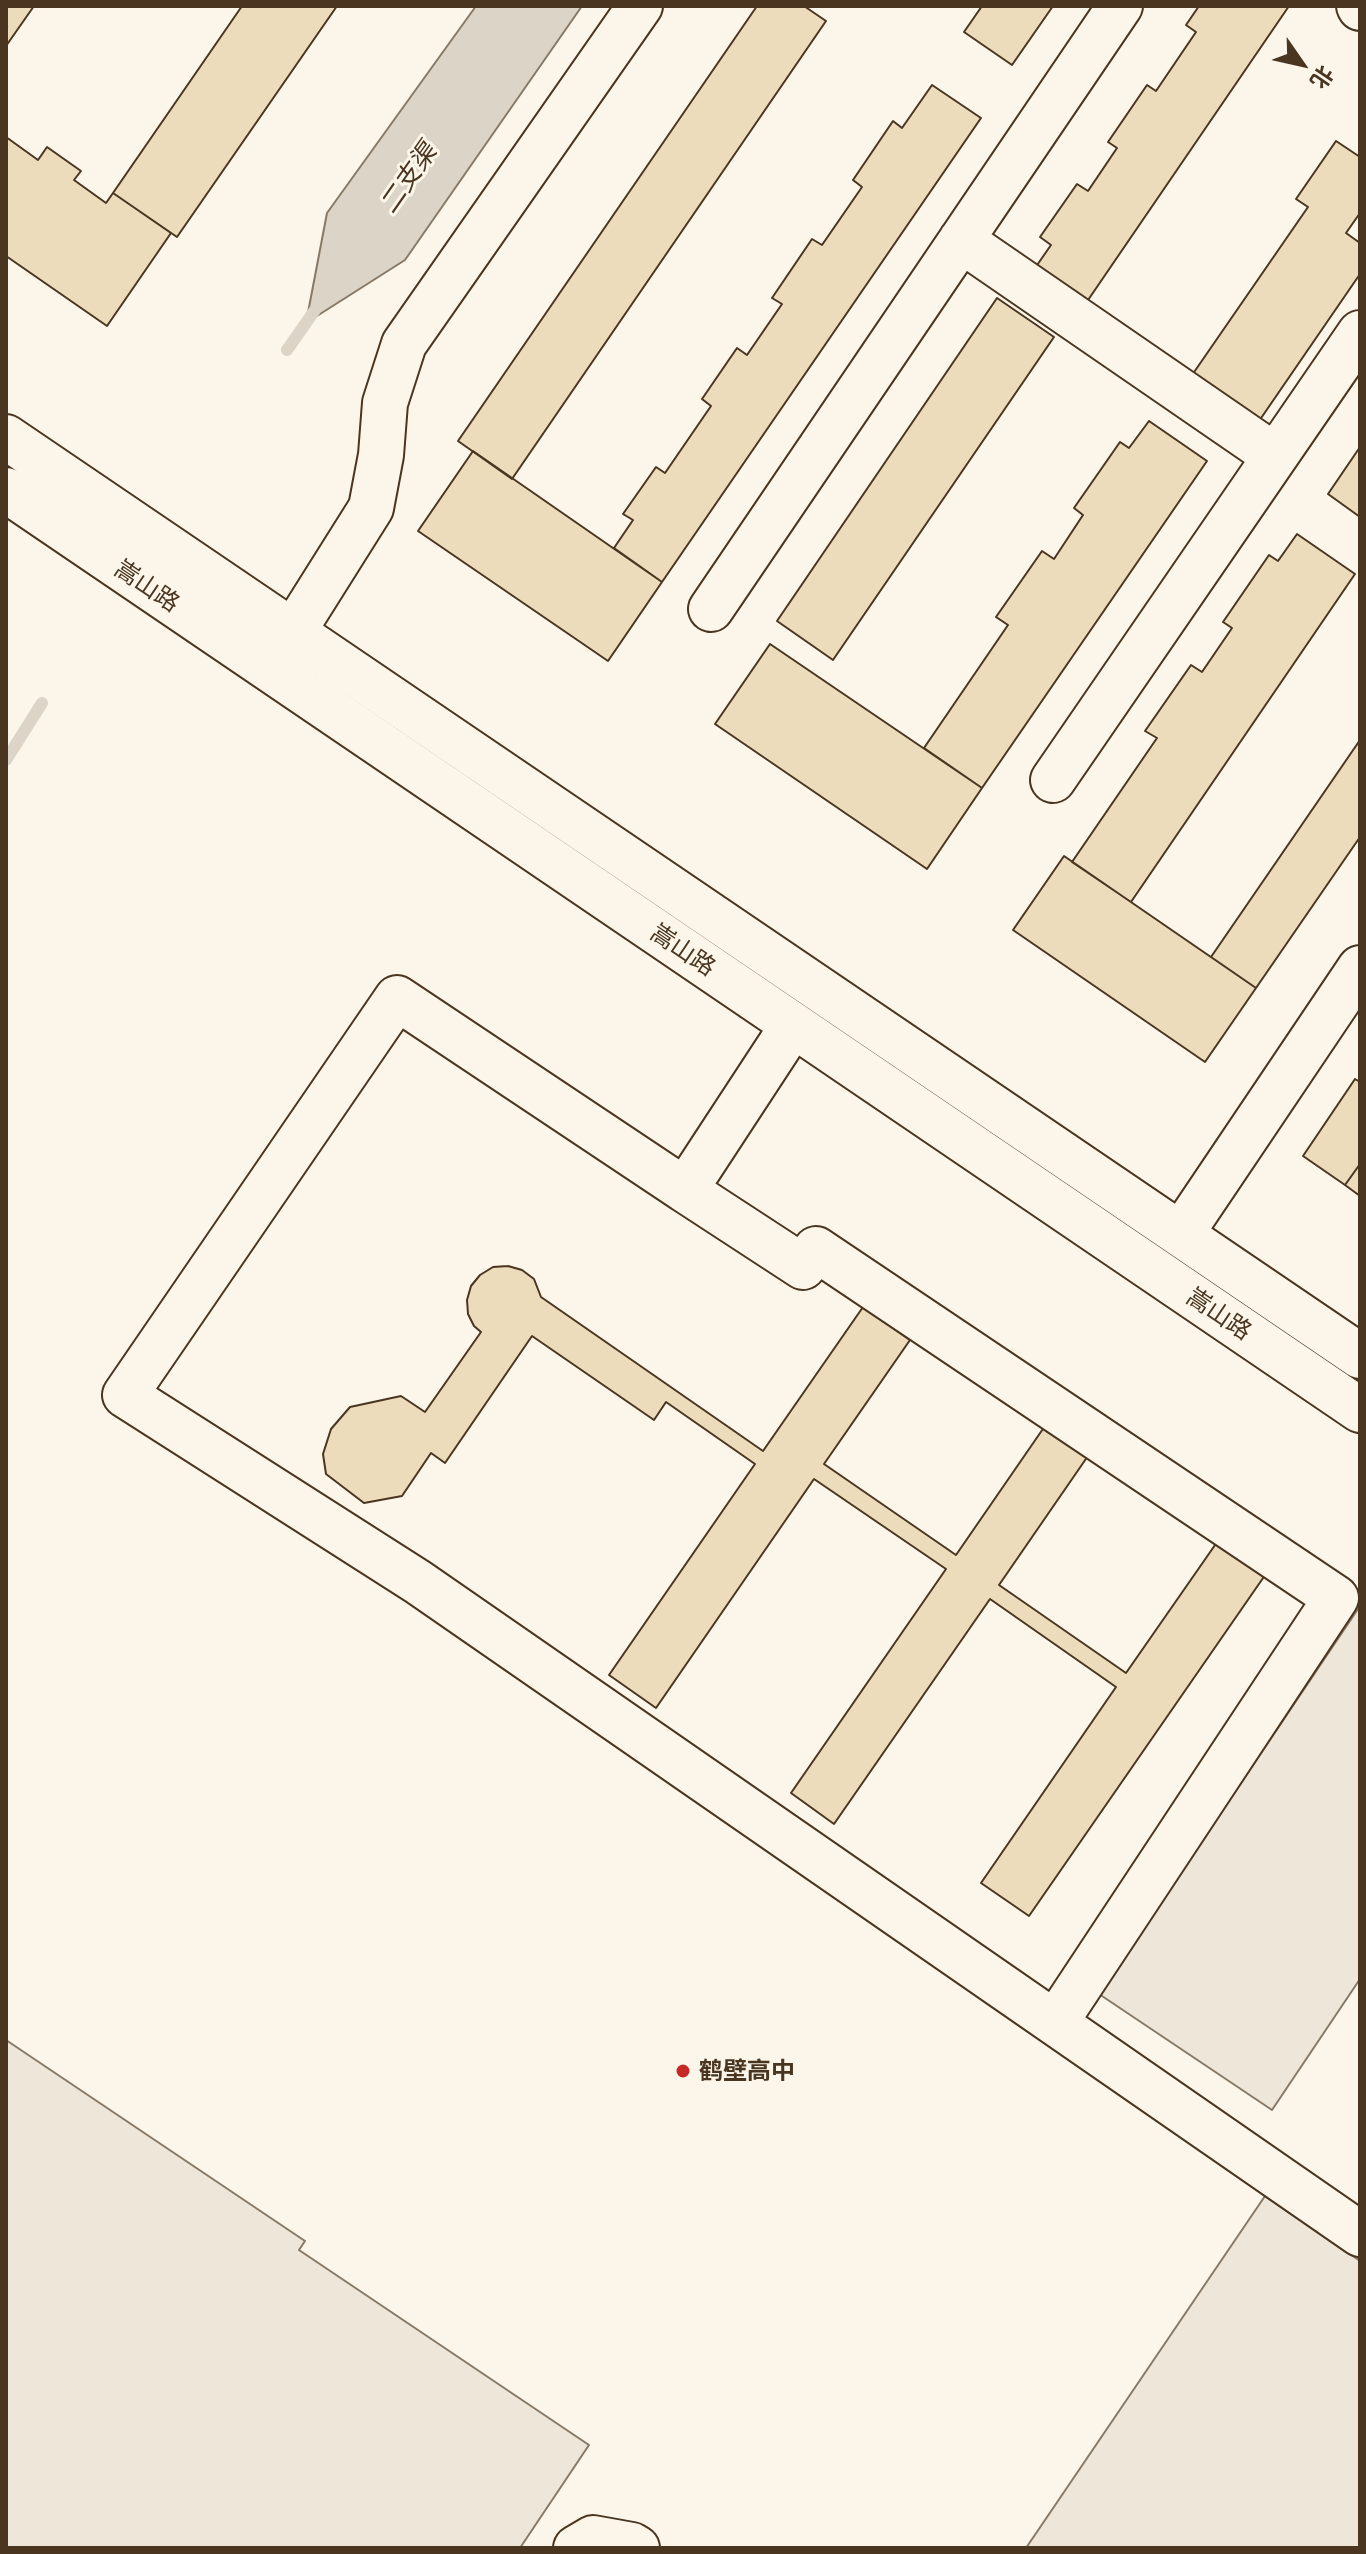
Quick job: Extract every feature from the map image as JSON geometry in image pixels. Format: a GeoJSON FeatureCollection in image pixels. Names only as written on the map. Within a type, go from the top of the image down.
{"type":"FeatureCollection","features":[{"type":"Feature","properties":{"kind":"street"},"geometry":{"type":"LineString","coordinates":[[293,632],[371,508],[381,455],[385,403],[404,344],[640,6]]}},
{"type":"Feature","properties":{"kind":"street"},"geometry":{"type":"LineString","coordinates":[[711,609],[1120,6]]}},
{"type":"Feature","properties":{"kind":"street"},"geometry":{"type":"LineString","coordinates":[[961,240],[1275,456]]}},
{"type":"Feature","properties":{"kind":"street"},"geometry":{"type":"LineString","coordinates":[[1053,780],[1360,333]]}},
{"type":"Feature","properties":{"kind":"street","name":"嵩山路"},"geometry":{"type":"LineString","coordinates":[[6,437],[1360,1356]]}},
{"type":"Feature","properties":{"kind":"street","name":"嵩山路"},"geometry":{"type":"LineString","coordinates":[[6,490],[1360,1410]]}},
{"type":"Feature","properties":{"kind":"street"},"geometry":{"type":"LineString","coordinates":[[1181,1234],[1360,968]]}},
{"type":"Feature","properties":{"kind":"street"},"geometry":{"type":"LineString","coordinates":[[1055,2023],[1336,1598],[816,1249],[803,1267],[397,998],[125,1395],[418,1582],[1055,2023],[1360,2234]]}},
{"type":"Feature","properties":{"kind":"street"},"geometry":{"type":"LineString","coordinates":[[685,1190],[793,1025]]}},
{"type":"Feature","properties":{"kind":"street"},"geometry":{"type":"LineString","coordinates":[[576,2548],[593,2538],[637,2548]]}},
{"type":"Feature","properties":{"kind":"shaded area"},"geometry":{"type":"Polygon","coordinates":[[[1360,1606],[1360,1979],[1272,2110],[1099,1994],[1360,1606]]]}},
{"type":"Feature","properties":{"kind":"shaded area"},"geometry":{"type":"Polygon","coordinates":[[[6,2040],[305,2241],[299,2250],[589,2445],[520,2548],[6,2548],[6,2040]]]}},
{"type":"Feature","properties":{"kind":"shaded area"},"geometry":{"type":"Polygon","coordinates":[[[1265,2196],[1360,2261],[1360,2548],[1026,2548],[1265,2196]]]}},
{"type":"Feature","properties":{"kind":"water"},"geometry":{"type":"Polygon","coordinates":[[[476,6],[582,6],[405,260],[306,323],[327,213],[476,6]]]}},
{"type":"Feature","properties":{"kind":"building"},"geometry":{"type":"Polygon","coordinates":[[[6,6],[34,6],[6,46],[6,6]]]}},
{"type":"Feature","properties":{"kind":"building"},"geometry":{"type":"Polygon","coordinates":[[[242,6],[337,6],[177,237],[113,193],[242,6]]]}},
{"type":"Feature","properties":{"kind":"building"},"geometry":{"type":"Polygon","coordinates":[[[757,6],[804,6],[826,21],[512,479],[458,441],[757,6]]]}},
{"type":"Feature","properties":{"kind":"building"},"geometry":{"type":"Polygon","coordinates":[[[982,6],[1053,6],[1012,65],[964,32],[982,6]]]}},
{"type":"Feature","properties":{"kind":"building"},"geometry":{"type":"Polygon","coordinates":[[[1199,6],[1289,6],[1086,303],[1035,268],[1051,245],[1040,237],[1077,184],[1088,191],[1117,148],[1108,142],[1147,85],[1156,91],[1196,32],[1186,25],[1199,6]]]}},
{"type":"Feature","properties":{"kind":"building"},"geometry":{"type":"Polygon","coordinates":[[[932,85],[981,118],[662,582],[614,548],[633,520],[623,514],[656,467],[665,473],[711,406],[702,399],[737,348],[747,355],[782,304],[772,298],[812,239],[822,245],[862,187],[853,180],[893,121],[902,128],[932,85]]]}},
{"type":"Feature","properties":{"kind":"building"},"geometry":{"type":"Polygon","coordinates":[[[6,137],[38,160],[47,147],[81,171],[74,180],[106,203],[113,193],[171,233],[107,326],[6,256],[6,137]]]}},
{"type":"Feature","properties":{"kind":"building"},"geometry":{"type":"Polygon","coordinates":[[[1336,141],[1360,157],[1360,213],[1346,233],[1360,243],[1360,274],[1257,424],[1190,378],[1308,207],[1296,199],[1336,141]]]}},
{"type":"Feature","properties":{"kind":"building"},"geometry":{"type":"Polygon","coordinates":[[[997,298],[1054,337],[833,660],[777,621],[997,298]]]}},
{"type":"Feature","properties":{"kind":"building"},"geometry":{"type":"Polygon","coordinates":[[[1149,421],[1207,461],[982,788],[924,748],[1008,625],[996,617],[1042,551],[1054,559],[1083,515],[1074,508],[1120,442],[1129,448],[1149,421]]]}},
{"type":"Feature","properties":{"kind":"building"},"geometry":{"type":"Polygon","coordinates":[[[1360,447],[1360,517],[1328,494],[1360,447]]]}},
{"type":"Feature","properties":{"kind":"building"},"geometry":{"type":"Polygon","coordinates":[[[473,451],[662,582],[608,661],[418,531],[473,451]]]}},
{"type":"Feature","properties":{"kind":"building"},"geometry":{"type":"Polygon","coordinates":[[[1297,534],[1355,574],[1131,902],[1072,862],[1157,738],[1145,731],[1191,665],[1202,672],[1232,628],[1223,622],[1269,555],[1278,561],[1297,534]]]}},
{"type":"Feature","properties":{"kind":"building"},"geometry":{"type":"Polygon","coordinates":[[[770,644],[982,788],[927,869],[715,724],[770,644]]]}},
{"type":"Feature","properties":{"kind":"building"},"geometry":{"type":"Polygon","coordinates":[[[1360,740],[1360,837],[1256,988],[1211,957],[1360,740]]]}},
{"type":"Feature","properties":{"kind":"building"},"geometry":{"type":"Polygon","coordinates":[[[1064,856],[1256,988],[1205,1062],[1013,930],[1064,856]]]}},
{"type":"Feature","properties":{"kind":"building"},"geometry":{"type":"Polygon","coordinates":[[[1355,1079],[1360,1082],[1360,1164],[1345,1185],[1303,1156],[1355,1079]]]}},
{"type":"Feature","properties":{"kind":"building"},"geometry":{"type":"Polygon","coordinates":[[[1360,1164],[1360,1196],[1345,1185],[1360,1164]]]}},
{"type":"Feature","properties":{"kind":"building"},"geometry":{"type":"Polygon","coordinates":[[[508,1266],[522,1270],[534,1279],[541,1297],[763,1451],[863,1307],[910,1340],[824,1464],[956,1555],[1047,1423],[1090,1453],[999,1585],[1126,1673],[1222,1535],[1270,1568],[1029,1916],[981,1883],[1116,1687],[990,1599],[834,1824],[791,1793],[946,1569],[814,1479],[656,1708],[609,1675],[755,1464],[666,1402],[654,1420],[532,1336],[445,1463],[431,1453],[402,1496],[364,1503],[326,1474],[323,1454],[331,1429],[350,1407],[401,1396],[425,1412],[481,1332],[468,1314],[467,1300],[471,1286],[480,1275],[493,1267],[508,1266]]]}},
{"type":"Feature","properties":{"kind":"waterway","name":"二支渠"},"geometry":{"type":"LineString","coordinates":[[287,350],[315,310]]}},
{"type":"Feature","properties":{"kind":"waterway","name":"二支渠"},"geometry":{"type":"LineString","coordinates":[[6,760],[42,703]]}},
{"type":"Feature","properties":{"kind":"place","name":"鹤壁高中"},"geometry":{"type":"Point","coordinates":[683,2071]}}]}
